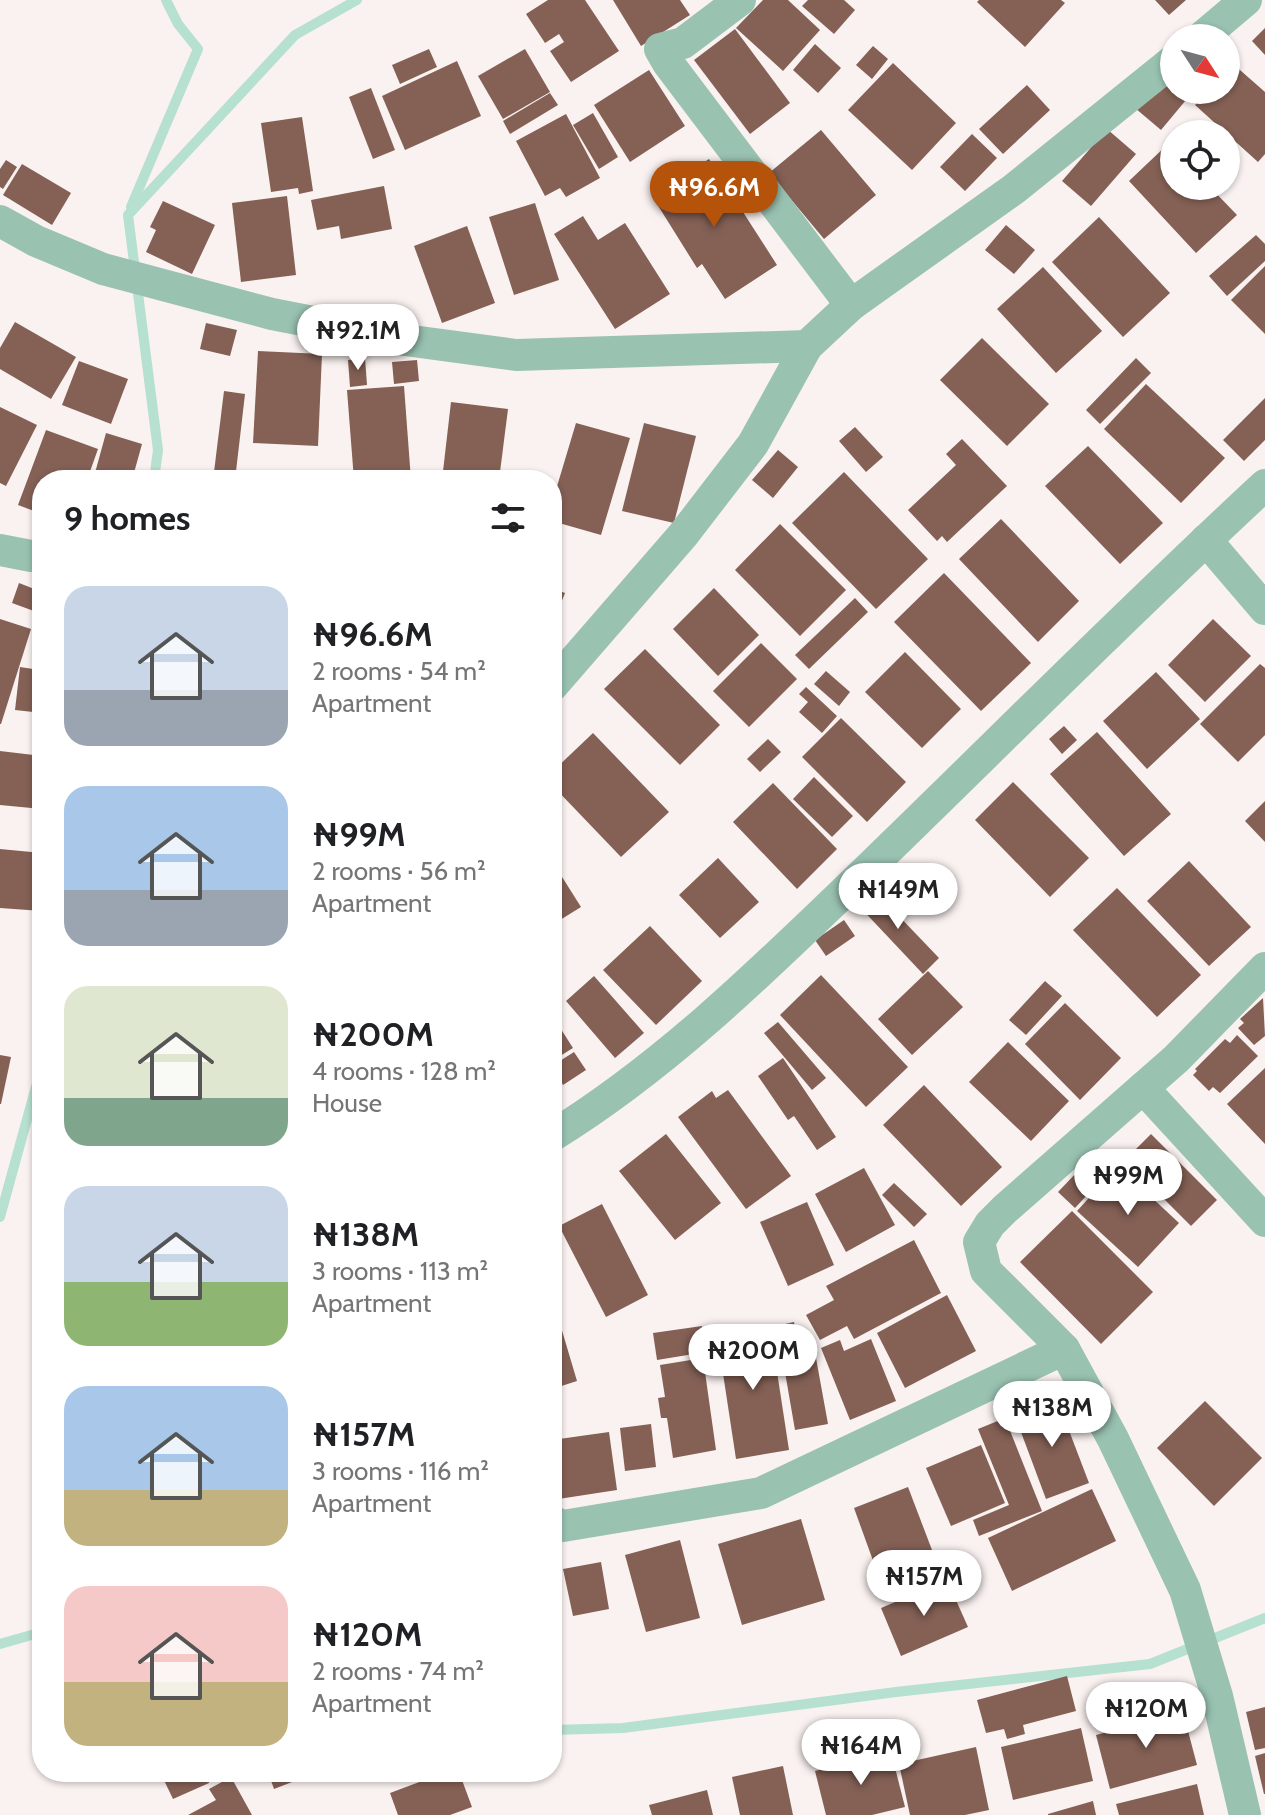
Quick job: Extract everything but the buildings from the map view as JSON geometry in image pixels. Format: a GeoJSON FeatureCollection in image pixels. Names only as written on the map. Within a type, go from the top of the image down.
{"type":"FeatureCollection","features":[{"type":"Feature","properties":{"kind":"street"},"geometry":{"type":"LineString","coordinates":[[740,0],[683,43],[660,49],[851,305]]}},
{"type":"Feature","properties":{"kind":"street"},"geometry":{"type":"LineString","coordinates":[[1218,24],[1246,0]]}},
{"type":"Feature","properties":{"kind":"street"},"geometry":{"type":"LineString","coordinates":[[562,674],[683,535],[753,444],[807,346],[851,305],[1014,189],[1160,71]]}},
{"type":"Feature","properties":{"kind":"street"},"geometry":{"type":"LineString","coordinates":[[0,221],[36,241],[103,269],[272,314],[405,340],[516,355],[807,346]]}},
{"type":"Feature","properties":{"kind":"street"},"geometry":{"type":"LineString","coordinates":[[562,1130],[588,1114],[690,1036],[1265,485]]}},
{"type":"Feature","properties":{"kind":"street"},"geometry":{"type":"LineString","coordinates":[[1206,540],[1265,609]]}},
{"type":"Feature","properties":{"kind":"street"},"geometry":{"type":"LineString","coordinates":[[1245,1815],[1217,1696],[1185,1590],[1113,1439],[1064,1349],[986,1271],[979,1242],[990,1224],[1005,1209],[1176,1059],[1265,968]]}},
{"type":"Feature","properties":{"kind":"street"},"geometry":{"type":"LineString","coordinates":[[1143,1088],[1265,1221]]}},
{"type":"Feature","properties":{"kind":"street"},"geometry":{"type":"LineString","coordinates":[[562,1526],[761,1493],[1064,1349]]}},
{"type":"Feature","properties":{"kind":"waterway"},"geometry":{"type":"LineString","coordinates":[[131,207],[198,49],[178,24],[166,0]]}},
{"type":"Feature","properties":{"kind":"waterway"},"geometry":{"type":"LineString","coordinates":[[155,470],[158,450],[128,215],[295,35],[357,0]]}},
{"type":"Feature","properties":{"kind":"waterway"},"geometry":{"type":"LineString","coordinates":[[0,1217],[32,1101]]}},
{"type":"Feature","properties":{"kind":"waterway"},"geometry":{"type":"LineString","coordinates":[[562,1730],[623,1728],[896,1692],[1150,1664],[1265,1618]]}},
{"type":"Feature","properties":{"kind":"waterway"},"geometry":{"type":"LineString","coordinates":[[0,1644],[32,1635]]}}]}
